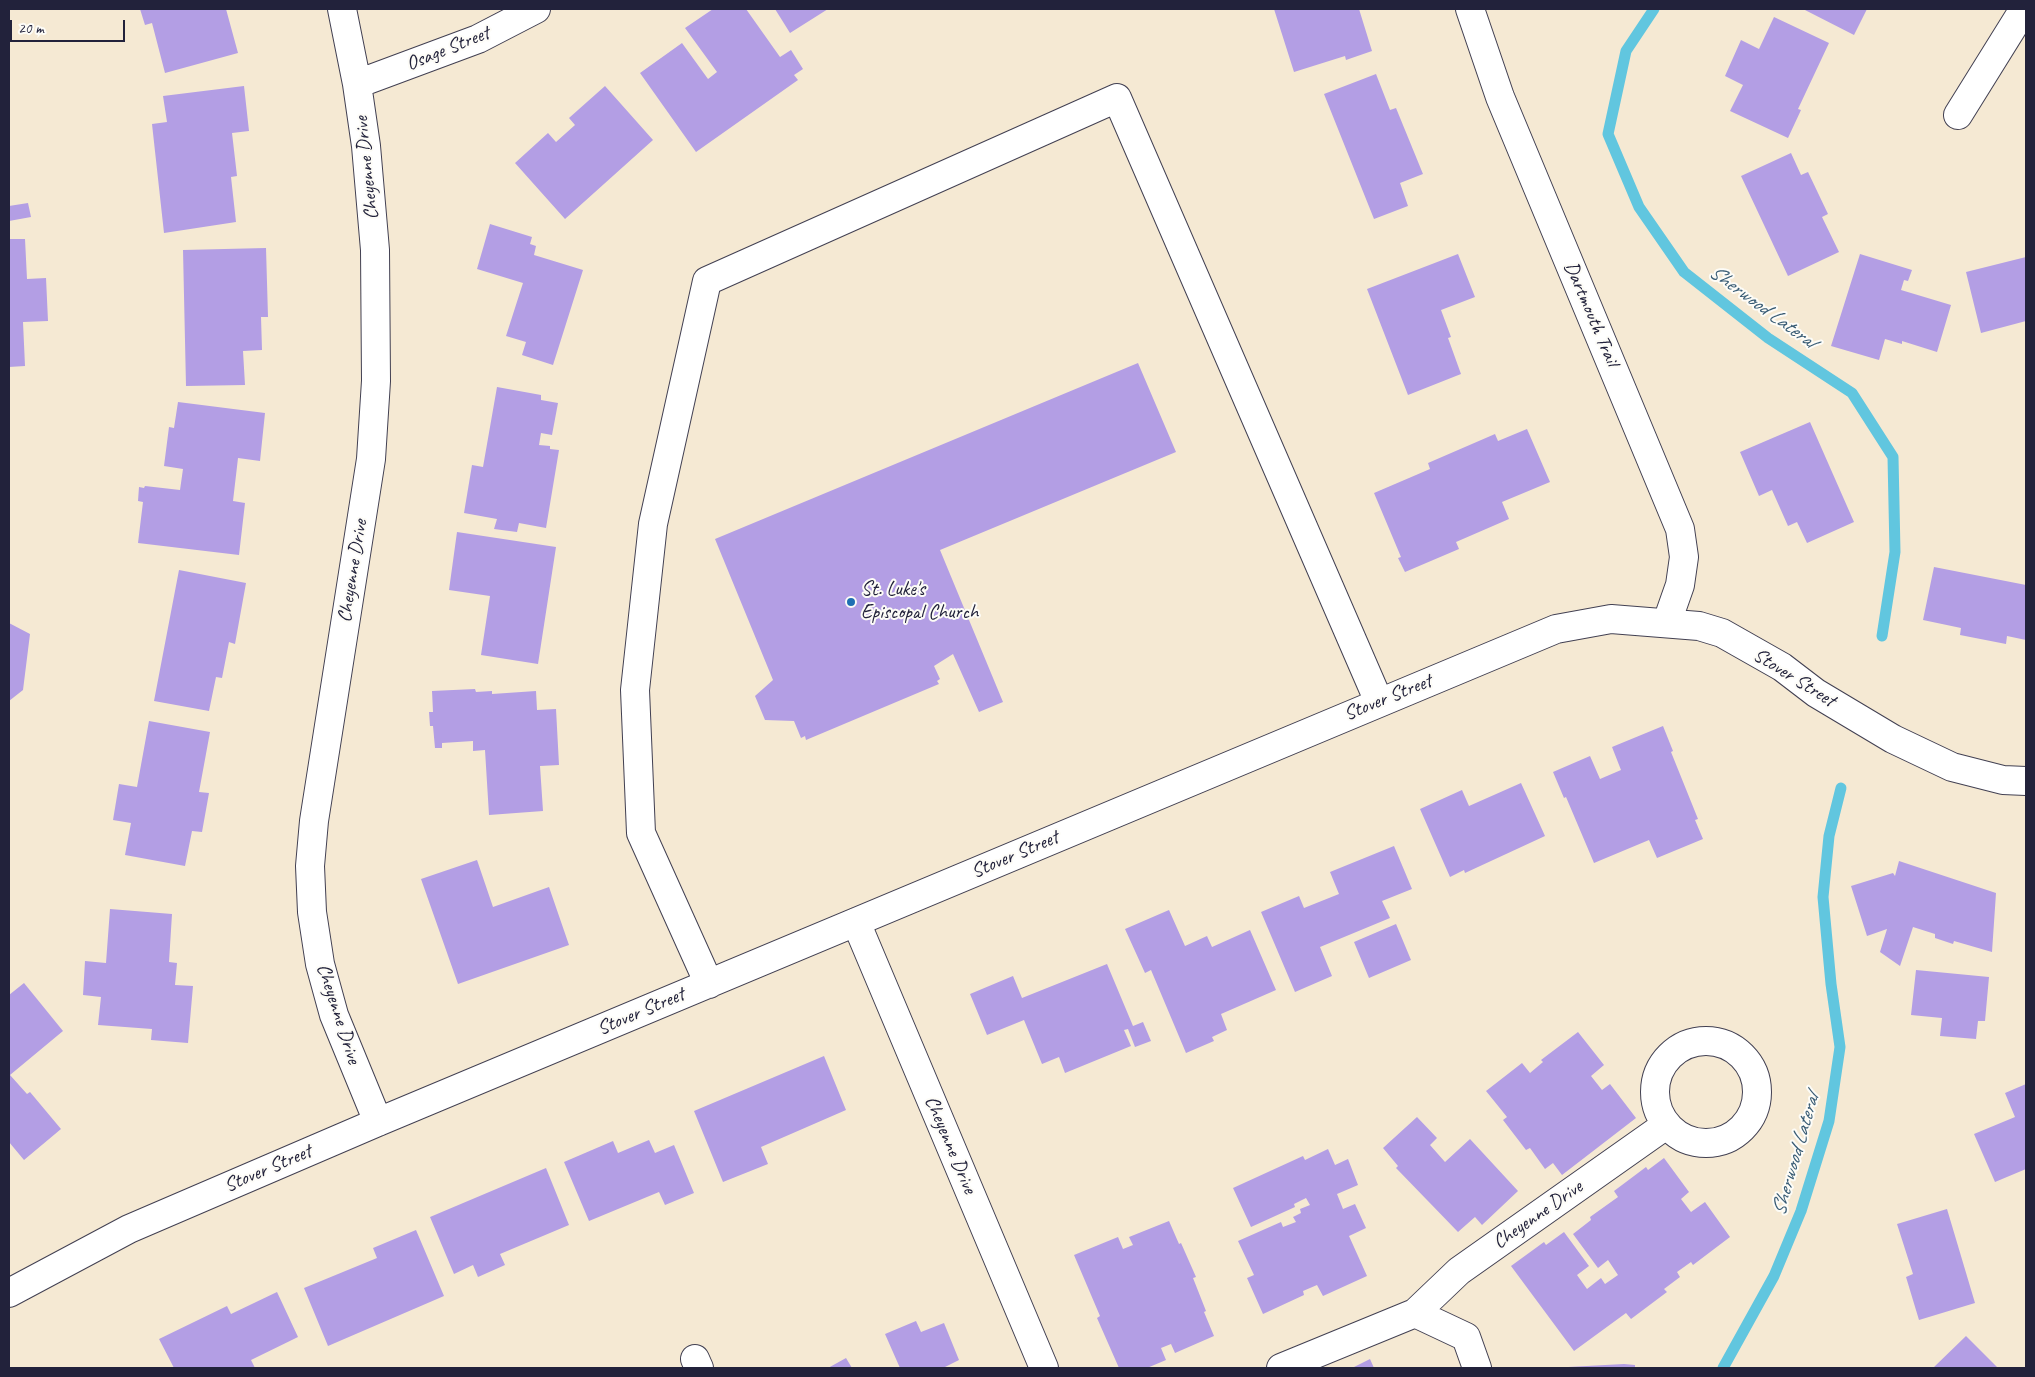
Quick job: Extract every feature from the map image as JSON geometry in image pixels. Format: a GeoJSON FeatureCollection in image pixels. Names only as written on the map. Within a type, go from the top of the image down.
{"type":"FeatureCollection","features":[{"type":"Feature","properties":{"kind":"street","name":"Cheyenne Drive"},"geometry":{"type":"LineString","coordinates":[[342,9],[357,84],[366,146],[375,250],[376,381],[371,459],[314,821],[310,866],[312,912],[320,964],[334,1015],[378,1122]]}},
{"type":"Feature","properties":{"kind":"street","name":"Osage Street"},"geometry":{"type":"LineString","coordinates":[[357,84],[478,39],[536,9]]}},
{"type":"Feature","properties":{"kind":"street","name":"Dartmouth Trail"},"geometry":{"type":"LineString","coordinates":[[1470,9],[1500,97],[1680,529],[1684,557],[1680,585],[1667,622]]}},
{"type":"Feature","properties":{"kind":"street"},"geometry":{"type":"LineString","coordinates":[[1958,115],[2024,9]]}},
{"type":"Feature","properties":{"kind":"street"},"geometry":{"type":"LineString","coordinates":[[709,984],[641,833],[635,690],[653,524],[707,281],[1117,98],[1379,702]]}},
{"type":"Feature","properties":{"kind":"street","name":"Stover Street"},"geometry":{"type":"LineString","coordinates":[[9,1293],[129,1230],[378,1122],[1379,702],[1556,630],[1611,619],[1699,626],[1722,633],[1782,667],[1816,693],[1893,739],[1952,767],[2002,780],[2026,781]]}},
{"type":"Feature","properties":{"kind":"street","name":"Cheyenne Drive"},"geometry":{"type":"LineString","coordinates":[[856,922],[1044,1368]]}},
{"type":"Feature","properties":{"kind":"street","name":"Cheyenne Drive"},"geometry":{"type":"LineString","coordinates":[[1281,1368],[1415,1313],[1459,1270],[1666,1125]]}},
{"type":"Feature","properties":{"kind":"street"},"geometry":{"type":"LineString","coordinates":[[1415,1313],[1466,1337],[1477,1368]]}},
{"type":"Feature","properties":{"kind":"building"},"geometry":{"type":"Polygon","coordinates":[[[140,9],[226,9],[238,53],[165,73],[152,23],[145,25],[140,9]]]}},
{"type":"Feature","properties":{"kind":"building"},"geometry":{"type":"Polygon","coordinates":[[[713,9],[746,9],[780,57],[791,50],[803,69],[794,75],[798,80],[696,152],[640,73],[682,43],[708,79],[717,72],[685,28],[713,9]]]}},
{"type":"Feature","properties":{"kind":"building"},"geometry":{"type":"Polygon","coordinates":[[[775,9],[828,9],[790,33],[775,9]]]}},
{"type":"Feature","properties":{"kind":"building"},"geometry":{"type":"Polygon","coordinates":[[[1274,9],[1359,9],[1372,51],[1346,60],[1345,56],[1294,72],[1274,9]]]}},
{"type":"Feature","properties":{"kind":"building"},"geometry":{"type":"Polygon","coordinates":[[[1803,9],[1867,9],[1854,35],[1803,9]]]}},
{"type":"Feature","properties":{"kind":"building"},"geometry":{"type":"Polygon","coordinates":[[[1774,17],[1829,43],[1798,109],[1801,110],[1788,138],[1730,111],[1743,85],[1725,76],[1741,40],[1759,49],[1774,17]]]}},
{"type":"Feature","properties":{"kind":"building"},"geometry":{"type":"Polygon","coordinates":[[[1376,74],[1390,110],[1396,108],[1423,174],[1400,183],[1408,206],[1374,219],[1324,94],[1376,74]]]}},
{"type":"Feature","properties":{"kind":"building"},"geometry":{"type":"Polygon","coordinates":[[[244,86],[249,131],[232,133],[237,176],[231,177],[236,222],[164,233],[152,124],[167,122],[163,96],[244,86]]]}},
{"type":"Feature","properties":{"kind":"building"},"geometry":{"type":"Polygon","coordinates":[[[605,86],[653,140],[565,219],[515,163],[548,133],[556,142],[575,125],[569,118],[605,86]]]}},
{"type":"Feature","properties":{"kind":"building"},"geometry":{"type":"Polygon","coordinates":[[[1791,153],[1801,175],[1808,172],[1828,214],[1822,217],[1839,252],[1788,276],[1741,176],[1791,153]]]}},
{"type":"Feature","properties":{"kind":"building"},"geometry":{"type":"Polygon","coordinates":[[[28,203],[31,217],[9,221],[9,206],[28,203]]]}},
{"type":"Feature","properties":{"kind":"building"},"geometry":{"type":"Polygon","coordinates":[[[490,224],[532,237],[530,244],[536,246],[534,255],[583,270],[553,365],[522,355],[526,342],[506,336],[523,283],[477,269],[490,224]]]}},
{"type":"Feature","properties":{"kind":"building"},"geometry":{"type":"Polygon","coordinates":[[[9,239],[25,239],[27,279],[46,278],[48,321],[23,322],[25,366],[9,367],[9,239]]]}},
{"type":"Feature","properties":{"kind":"building"},"geometry":{"type":"Polygon","coordinates":[[[266,248],[268,317],[261,317],[262,350],[243,351],[245,385],[186,386],[183,250],[266,248]]]}},
{"type":"Feature","properties":{"kind":"building"},"geometry":{"type":"Polygon","coordinates":[[[1458,254],[1475,297],[1441,310],[1451,337],[1448,338],[1461,374],[1408,395],[1367,289],[1458,254]]]}},
{"type":"Feature","properties":{"kind":"building"},"geometry":{"type":"Polygon","coordinates":[[[1860,254],[1912,270],[1908,281],[1904,280],[1901,290],[1951,305],[1937,352],[1902,341],[1902,344],[1885,339],[1879,360],[1831,346],[1860,254]]]}},
{"type":"Feature","properties":{"kind":"building"},"geometry":{"type":"Polygon","coordinates":[[[2026,257],[2026,321],[1981,333],[1966,272],[2026,257]]]}},
{"type":"Feature","properties":{"kind":"building","name":"St. Luke's Episcopal Church"},"geometry":{"type":"Polygon","coordinates":[[[1138,363],[1176,452],[940,550],[1003,702],[979,712],[953,654],[934,666],[940,679],[937,681],[939,684],[806,740],[805,736],[801,738],[794,721],[765,720],[755,696],[773,680],[715,539],[1138,363]]]}},
{"type":"Feature","properties":{"kind":"building"},"geometry":{"type":"Polygon","coordinates":[[[497,387],[541,395],[541,400],[558,403],[552,435],[541,433],[539,445],[550,446],[550,449],[559,450],[546,528],[519,523],[517,532],[494,529],[497,519],[464,513],[472,465],[483,467],[497,387]]]}},
{"type":"Feature","properties":{"kind":"building"},"geometry":{"type":"Polygon","coordinates":[[[178,402],[265,413],[260,461],[238,458],[233,501],[245,503],[239,555],[138,543],[143,502],[138,501],[139,487],[180,490],[183,469],[164,466],[169,427],[174,428],[178,402]]]}},
{"type":"Feature","properties":{"kind":"building"},"geometry":{"type":"Polygon","coordinates":[[[1810,422],[1854,522],[1807,543],[1797,522],[1788,526],[1772,490],[1759,496],[1740,452],[1810,422]]]}},
{"type":"Feature","properties":{"kind":"building"},"geometry":{"type":"Polygon","coordinates":[[[1527,429],[1550,482],[1502,502],[1509,519],[1456,542],[1459,549],[1405,572],[1398,558],[1401,557],[1374,493],[1430,469],[1428,463],[1495,434],[1498,441],[1527,429]]]}},
{"type":"Feature","properties":{"kind":"building"},"geometry":{"type":"Polygon","coordinates":[[[457,532],[556,547],[538,664],[481,655],[490,596],[449,590],[457,532]]]}},
{"type":"Feature","properties":{"kind":"building"},"geometry":{"type":"Polygon","coordinates":[[[1934,567],[2026,585],[2026,640],[2007,636],[2006,644],[1960,635],[1961,628],[1923,620],[1934,567]]]}},
{"type":"Feature","properties":{"kind":"building"},"geometry":{"type":"Polygon","coordinates":[[[179,570],[246,583],[235,644],[229,642],[222,678],[216,677],[209,711],[154,701],[179,570]]]}},
{"type":"Feature","properties":{"kind":"building"},"geometry":{"type":"Polygon","coordinates":[[[9,623],[30,634],[23,690],[9,701],[9,623]]]}},
{"type":"Feature","properties":{"kind":"building"},"geometry":{"type":"Polygon","coordinates":[[[475,689],[476,692],[492,691],[492,694],[536,691],[537,710],[556,709],[559,765],[540,766],[543,811],[489,815],[485,750],[473,751],[473,741],[442,743],[442,748],[435,748],[433,726],[430,726],[429,712],[433,712],[432,691],[475,689]]]}},
{"type":"Feature","properties":{"kind":"building"},"geometry":{"type":"Polygon","coordinates":[[[149,721],[210,732],[199,792],[209,793],[202,832],[192,831],[185,866],[125,855],[131,823],[113,820],[119,784],[137,787],[149,721]]]}},
{"type":"Feature","properties":{"kind":"building"},"geometry":{"type":"Polygon","coordinates":[[[1663,726],[1673,751],[1671,752],[1698,819],[1695,820],[1703,839],[1657,858],[1649,840],[1594,863],[1566,797],[1564,798],[1553,772],[1590,756],[1600,779],[1621,770],[1612,747],[1663,726]]]}},
{"type":"Feature","properties":{"kind":"building"},"geometry":{"type":"Polygon","coordinates":[[[1521,783],[1545,836],[1465,873],[1464,870],[1450,877],[1420,809],[1462,790],[1469,806],[1521,783]]]}},
{"type":"Feature","properties":{"kind":"building"},"geometry":{"type":"Polygon","coordinates":[[[1394,846],[1412,889],[1382,901],[1390,918],[1320,947],[1332,976],[1295,992],[1261,912],[1299,896],[1304,908],[1339,894],[1330,872],[1394,846]]]}},
{"type":"Feature","properties":{"kind":"building"},"geometry":{"type":"Polygon","coordinates":[[[477,860],[493,907],[549,887],[569,945],[458,984],[421,879],[477,860]]]}},
{"type":"Feature","properties":{"kind":"building"},"geometry":{"type":"Polygon","coordinates":[[[1899,861],[1996,893],[1992,952],[1954,941],[1953,944],[1935,938],[1935,934],[1913,927],[1900,966],[1880,952],[1887,929],[1867,936],[1851,886],[1893,873],[1895,876],[1899,861]]]}},
{"type":"Feature","properties":{"kind":"building"},"geometry":{"type":"Polygon","coordinates":[[[110,909],[172,914],[169,962],[177,963],[175,985],[193,986],[188,1043],[151,1040],[152,1029],[98,1025],[101,997],[83,995],[85,961],[106,963],[110,909]]]}},
{"type":"Feature","properties":{"kind":"building"},"geometry":{"type":"Polygon","coordinates":[[[1169,910],[1185,946],[1207,936],[1212,947],[1250,930],[1276,990],[1221,1014],[1227,1030],[1212,1037],[1214,1041],[1186,1053],[1151,970],[1145,973],[1125,929],[1169,910]]]}},
{"type":"Feature","properties":{"kind":"building"},"geometry":{"type":"Polygon","coordinates":[[[1396,924],[1411,960],[1369,978],[1354,942],[1396,924]]]}},
{"type":"Feature","properties":{"kind":"building"},"geometry":{"type":"Polygon","coordinates":[[[1107,964],[1133,1026],[1143,1022],[1151,1041],[1135,1047],[1128,1029],[1124,1030],[1131,1046],[1065,1073],[1059,1057],[1042,1064],[1024,1020],[987,1035],[970,994],[1013,976],[1022,998],[1107,964]]]}},
{"type":"Feature","properties":{"kind":"building"},"geometry":{"type":"Polygon","coordinates":[[[1916,970],[1989,977],[1985,1021],[1978,1021],[1976,1039],[1940,1036],[1942,1018],[1911,1015],[1916,970]]]}},
{"type":"Feature","properties":{"kind":"building"},"geometry":{"type":"Polygon","coordinates":[[[24,983],[63,1031],[10,1075],[27,1094],[30,1092],[61,1129],[24,1160],[9,1142],[9,995],[24,983]]]}},
{"type":"Feature","properties":{"kind":"building"},"geometry":{"type":"Polygon","coordinates":[[[1578,1032],[1604,1065],[1591,1076],[1602,1090],[1610,1084],[1636,1118],[1562,1175],[1553,1163],[1545,1169],[1530,1148],[1526,1150],[1503,1120],[1507,1117],[1486,1091],[1522,1063],[1530,1073],[1543,1062],[1541,1060],[1578,1032]]]}},
{"type":"Feature","properties":{"kind":"building"},"geometry":{"type":"Polygon","coordinates":[[[824,1056],[846,1110],[761,1147],[768,1164],[723,1182],[694,1111],[824,1056]]]}},
{"type":"Feature","properties":{"kind":"building"},"geometry":{"type":"Polygon","coordinates":[[[2026,1084],[2026,1169],[1995,1182],[1974,1134],[2015,1117],[2005,1093],[2026,1084]]]}},
{"type":"Feature","properties":{"kind":"building"},"geometry":{"type":"Polygon","coordinates":[[[1417,1117],[1437,1138],[1430,1145],[1445,1162],[1470,1139],[1518,1191],[1482,1225],[1475,1217],[1458,1232],[1396,1168],[1398,1166],[1383,1148],[1417,1117]]]}},
{"type":"Feature","properties":{"kind":"building"},"geometry":{"type":"Polygon","coordinates":[[[649,1140],[655,1153],[674,1145],[694,1193],[665,1205],[659,1192],[589,1221],[564,1162],[613,1141],[618,1153],[649,1140]]]}},
{"type":"Feature","properties":{"kind":"building"},"geometry":{"type":"Polygon","coordinates":[[[1328,1149],[1335,1165],[1348,1159],[1358,1185],[1337,1194],[1343,1209],[1355,1204],[1366,1228],[1349,1236],[1367,1276],[1323,1296],[1317,1285],[1303,1291],[1304,1295],[1263,1314],[1247,1278],[1254,1275],[1238,1241],[1281,1222],[1283,1227],[1296,1222],[1293,1217],[1301,1213],[1300,1209],[1310,1205],[1306,1198],[1294,1204],[1295,1207],[1251,1227],[1233,1188],[1303,1156],[1305,1160],[1328,1149]]]}},
{"type":"Feature","properties":{"kind":"building"},"geometry":{"type":"Polygon","coordinates":[[[1664,1158],[1689,1192],[1681,1199],[1691,1212],[1705,1202],[1730,1237],[1693,1265],[1691,1262],[1677,1272],[1680,1277],[1664,1289],[1667,1292],[1631,1319],[1626,1313],[1574,1351],[1511,1266],[1544,1242],[1546,1245],[1564,1232],[1589,1266],[1577,1275],[1587,1289],[1601,1278],[1605,1284],[1618,1275],[1608,1260],[1598,1268],[1573,1234],[1591,1220],[1590,1217],[1618,1197],[1614,1191],[1646,1167],[1648,1170],[1664,1158]]]}},
{"type":"Feature","properties":{"kind":"building"},"geometry":{"type":"Polygon","coordinates":[[[546,1168],[569,1225],[500,1254],[505,1265],[478,1277],[473,1265],[454,1274],[430,1217],[546,1168]]]}},
{"type":"Feature","properties":{"kind":"building"},"geometry":{"type":"Polygon","coordinates":[[[1947,1209],[1975,1303],[1919,1320],[1906,1277],[1913,1274],[1897,1224],[1947,1209]]]}},
{"type":"Feature","properties":{"kind":"building"},"geometry":{"type":"Polygon","coordinates":[[[1169,1221],[1196,1277],[1193,1278],[1214,1336],[1175,1353],[1171,1344],[1161,1348],[1166,1360],[1147,1368],[1119,1368],[1097,1318],[1100,1316],[1074,1255],[1118,1237],[1123,1249],[1133,1245],[1129,1237],[1169,1221]]]}},
{"type":"Feature","properties":{"kind":"building"},"geometry":{"type":"Polygon","coordinates":[[[416,1230],[444,1296],[328,1346],[304,1288],[377,1258],[373,1248],[416,1230]]]}},
{"type":"Feature","properties":{"kind":"building"},"geometry":{"type":"Polygon","coordinates":[[[277,1292],[298,1337],[251,1360],[255,1368],[174,1368],[159,1339],[227,1306],[231,1314],[277,1292]]]}},
{"type":"Feature","properties":{"kind":"building"},"geometry":{"type":"Polygon","coordinates":[[[916,1321],[921,1332],[944,1323],[959,1360],[945,1368],[900,1368],[885,1334],[916,1321]]]}},
{"type":"Feature","properties":{"kind":"building"},"geometry":{"type":"Polygon","coordinates":[[[1966,1336],[1998,1368],[1933,1368],[1966,1336]]]}},
{"type":"Feature","properties":{"kind":"building"},"geometry":{"type":"Polygon","coordinates":[[[846,1358],[852,1368],[828,1368],[846,1358]]]}},
{"type":"Feature","properties":{"kind":"building"},"geometry":{"type":"Polygon","coordinates":[[[1370,1359],[1374,1368],[1352,1368],[1370,1359]]]}},
{"type":"Feature","properties":{"kind":"building"},"geometry":{"type":"Polygon","coordinates":[[[1635,1365],[1635,1368],[1568,1368],[1568,1367],[1635,1365]]]}},
{"type":"Feature","properties":{"kind":"waterway","name":"Sherwood Lateral"},"geometry":{"type":"LineString","coordinates":[[1654,9],[1626,51],[1608,134],[1639,207],[1684,272],[1768,338],[1852,393],[1893,457],[1895,552],[1882,636]]}},
{"type":"Feature","properties":{"kind":"waterway","name":"Sherwood Lateral"},"geometry":{"type":"LineString","coordinates":[[1723,1368],[1774,1276],[1801,1211],[1829,1121],[1840,1047],[1831,984],[1823,897],[1829,836],[1841,788]]}},
{"type":"Feature","properties":{"kind":"place","name":"St. Luke's Episcopal Church"},"geometry":{"type":"Point","coordinates":[851,602]}}]}
